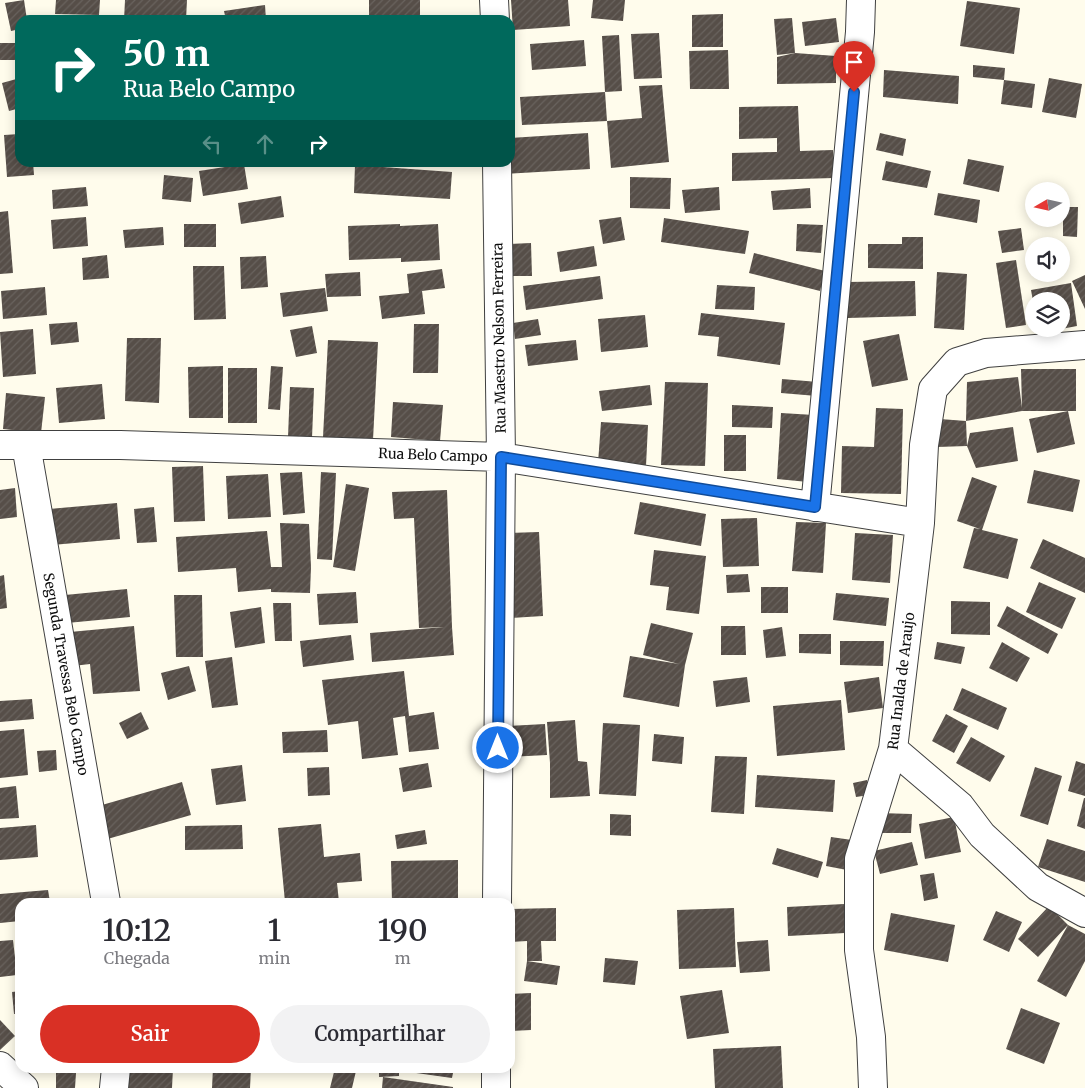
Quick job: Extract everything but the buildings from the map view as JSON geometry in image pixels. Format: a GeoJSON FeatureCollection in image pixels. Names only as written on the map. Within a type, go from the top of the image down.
{"type":"FeatureCollection","features":[{"type":"Feature","properties":{"kind":"street"},"geometry":{"type":"LineString","coordinates":[[494,0],[495,15]]}},
{"type":"Feature","properties":{"kind":"street"},"geometry":{"type":"LineString","coordinates":[[815,507],[859,42],[861,0]]}},
{"type":"Feature","properties":{"kind":"street","name":"Rua Maestro Nelson Ferreira"},"geometry":{"type":"LineString","coordinates":[[497,167],[501,457],[497,898]]}},
{"type":"Feature","properties":{"kind":"street","name":"Rua Inalda de Araujo"},"geometry":{"type":"LineString","coordinates":[[873,1088],[871,1037],[859,950],[859,858],[893,749],[920,523],[924,445],[933,389],[957,362],[986,353],[1085,345]]}},
{"type":"Feature","properties":{"kind":"street","name":"Rua Belo Campo"},"geometry":{"type":"LineString","coordinates":[[13,445],[120,445],[501,457],[920,523]]}},
{"type":"Feature","properties":{"kind":"street","name":"Segunda Travessa Belo Campo"},"geometry":{"type":"LineString","coordinates":[[13,445],[105,898]]}},
{"type":"Feature","properties":{"kind":"street"},"geometry":{"type":"LineString","coordinates":[[893,749],[960,806],[982,835],[1038,888],[1085,913]]}},
{"type":"Feature","properties":{"kind":"street"},"geometry":{"type":"LineString","coordinates":[[0,1066],[24,1088]]}},
{"type":"Feature","properties":{"kind":"street"},"geometry":{"type":"LineString","coordinates":[[114,1088],[116,1073]]}},
{"type":"Feature","properties":{"kind":"street"},"geometry":{"type":"LineString","coordinates":[[496,1073],[496,1088]]}},
{"type":"Feature","properties":{"kind":"route"},"geometry":{"type":"LineString","coordinates":[[498,748],[501,457],[815,507],[854,92]]}}]}
